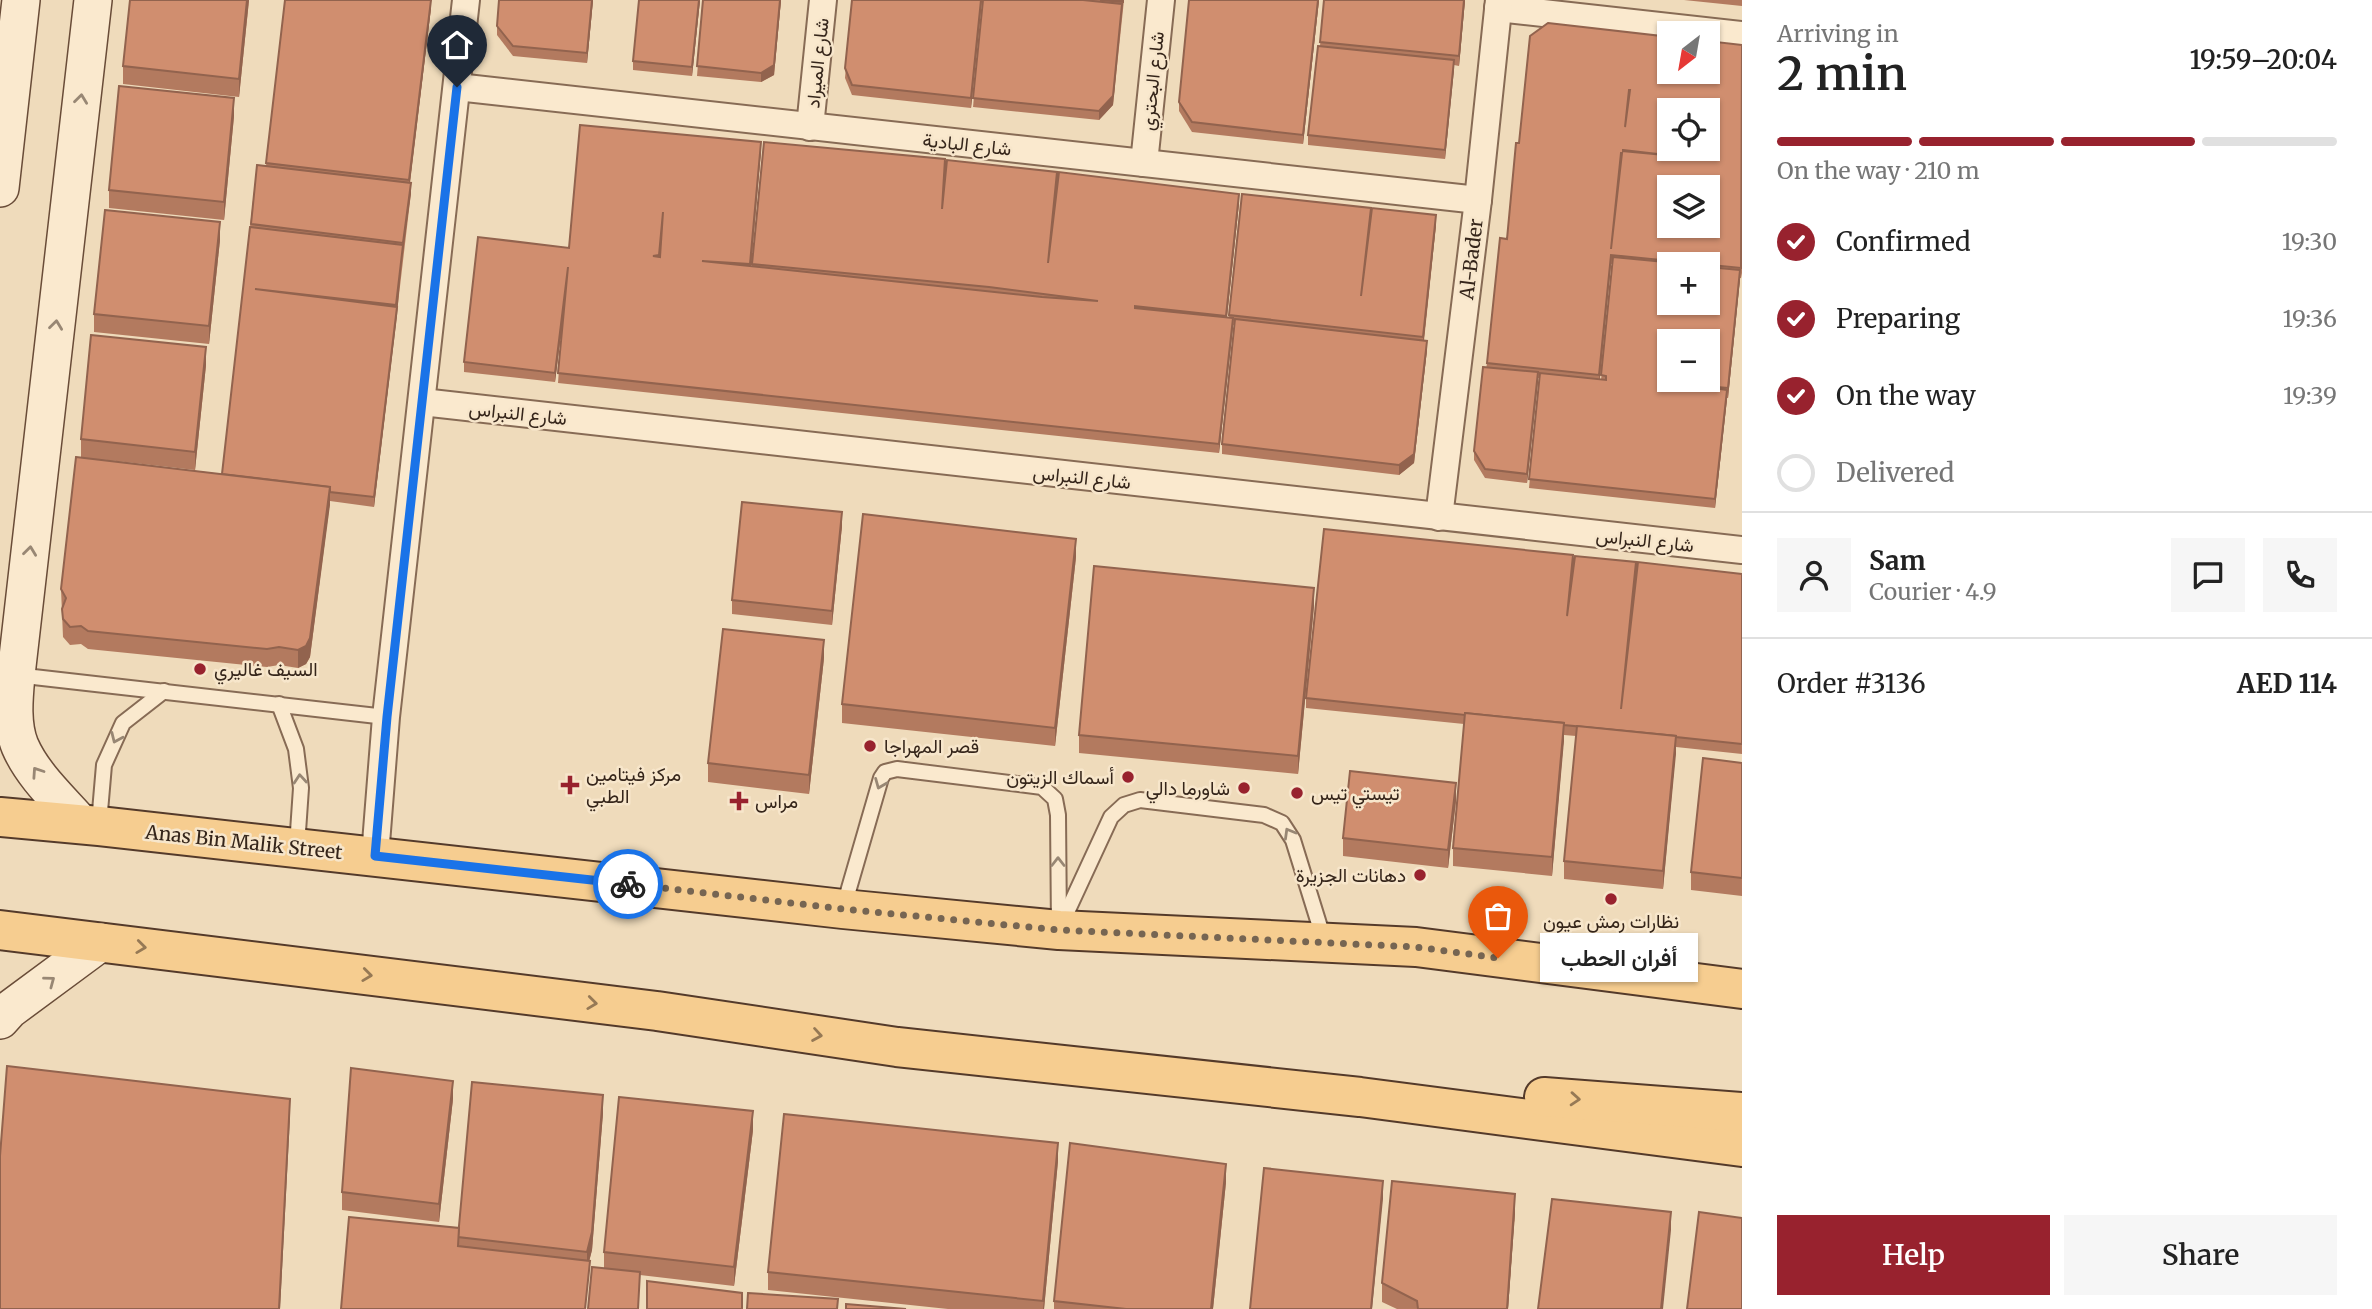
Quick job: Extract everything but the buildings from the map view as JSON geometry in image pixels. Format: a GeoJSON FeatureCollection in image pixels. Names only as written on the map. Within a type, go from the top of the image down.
{"type":"FeatureCollection","features":[{"type":"Feature","properties":{"kind":"main road","name":"Anas Bin Malik Street"},"geometry":{"type":"LineString","coordinates":[[0,817],[1059,930],[1416,947],[1742,989]]}},
{"type":"Feature","properties":{"kind":"main road"},"geometry":{"type":"LineString","coordinates":[[0,930],[657,1011],[897,1047],[1360,1097],[1742,1147]]}},
{"type":"Feature","properties":{"kind":"main road"},"geometry":{"type":"LineString","coordinates":[[1416,947],[1742,1002]]}},
{"type":"Feature","properties":{"kind":"main road"},"geometry":{"type":"LineString","coordinates":[[1360,1097],[1522,1095],[1742,1112]]}},
{"type":"Feature","properties":{"kind":"street"},"geometry":{"type":"LineString","coordinates":[[0,188],[21,0]]}},
{"type":"Feature","properties":{"kind":"street"},"geometry":{"type":"LineString","coordinates":[[90,825],[41,779],[20,745],[14,711],[93,0]]}},
{"type":"Feature","properties":{"kind":"street"},"geometry":{"type":"LineString","coordinates":[[375,856],[387,717],[466,0]]}},
{"type":"Feature","properties":{"kind":"street","name":"شارع الميراد"},"geometry":{"type":"LineString","coordinates":[[810,127],[823,0]]}},
{"type":"Feature","properties":{"kind":"street","name":"شارع البحتري"},"geometry":{"type":"LineString","coordinates":[[1143,163],[1161,0]]}},
{"type":"Feature","properties":{"kind":"street"},"geometry":{"type":"LineString","coordinates":[[1498,4],[1742,35]]}},
{"type":"Feature","properties":{"kind":"street","name":"Al-Bader"},"geometry":{"type":"LineString","coordinates":[[1439,517],[1478,200],[1498,4]]}},
{"type":"Feature","properties":{"kind":"street","name":"شارع البادية"},"geometry":{"type":"LineString","coordinates":[[457,87],[1478,200]]}},
{"type":"Feature","properties":{"kind":"street","name":"شارع النبراس"},"geometry":{"type":"LineString","coordinates":[[422,402],[1742,550]]}},
{"type":"Feature","properties":{"kind":"street"},"geometry":{"type":"LineString","coordinates":[[0,1020],[9,1010],[101,942]]}},
{"type":"Feature","properties":{"kind":"lane"},"geometry":{"type":"LineString","coordinates":[[16,674],[387,717]]}},
{"type":"Feature","properties":{"kind":"lane"},"geometry":{"type":"LineString","coordinates":[[90,825],[104,765],[123,723],[164,691]]}},
{"type":"Feature","properties":{"kind":"lane"},"geometry":{"type":"LineString","coordinates":[[279,704],[296,748],[298,762],[301,788],[297,847]]}},
{"type":"Feature","properties":{"kind":"lane"},"geometry":{"type":"LineString","coordinates":[[843,909],[881,778],[885,772],[897,768],[1042,788],[1055,799],[1058,815],[1059,930]]}},
{"type":"Feature","properties":{"kind":"lane"},"geometry":{"type":"LineString","coordinates":[[1059,930],[1111,817],[1124,806],[1140,800],[1264,815],[1282,822],[1293,840],[1325,944]]}},
{"type":"Feature","properties":{"kind":"way so far"},"geometry":{"type":"LineString","coordinates":[[628,884],[1059,930],[1416,947],[1498,958]]}},
{"type":"Feature","properties":{"kind":"place","name":"السيف غاليري"},"geometry":{"type":"Point","coordinates":[200,669]}},
{"type":"Feature","properties":{"kind":"place","name":"قصر المهراجا"},"geometry":{"type":"Point","coordinates":[870,746]}},
{"type":"Feature","properties":{"kind":"place","name":"أسماك الزيتون"},"geometry":{"type":"Point","coordinates":[1128,777]}},
{"type":"Feature","properties":{"kind":"place","name":"مركز فيتامين الطبي"},"geometry":{"type":"Point","coordinates":[570,785]}},
{"type":"Feature","properties":{"kind":"place","name":"شاورما دالي"},"geometry":{"type":"Point","coordinates":[1244,788]}},
{"type":"Feature","properties":{"kind":"place","name":"تيستي تيس"},"geometry":{"type":"Point","coordinates":[1297,793]}},
{"type":"Feature","properties":{"kind":"place","name":"مراس"},"geometry":{"type":"Point","coordinates":[739,801]}},
{"type":"Feature","properties":{"kind":"place","name":"دهانات الجزيرة"},"geometry":{"type":"Point","coordinates":[1420,875]}},
{"type":"Feature","properties":{"kind":"place","name":"نظارات رمش عيون"},"geometry":{"type":"Point","coordinates":[1611,899]}},
{"type":"Feature","properties":{"kind":"place","name":"أفران الحطب"},"geometry":{"type":"Point","coordinates":[1498,958]}},
{"type":"Feature","properties":{"kind":"route"},"geometry":{"type":"LineString","coordinates":[[457,87],[387,717],[375,856],[628,884]]}}]}
